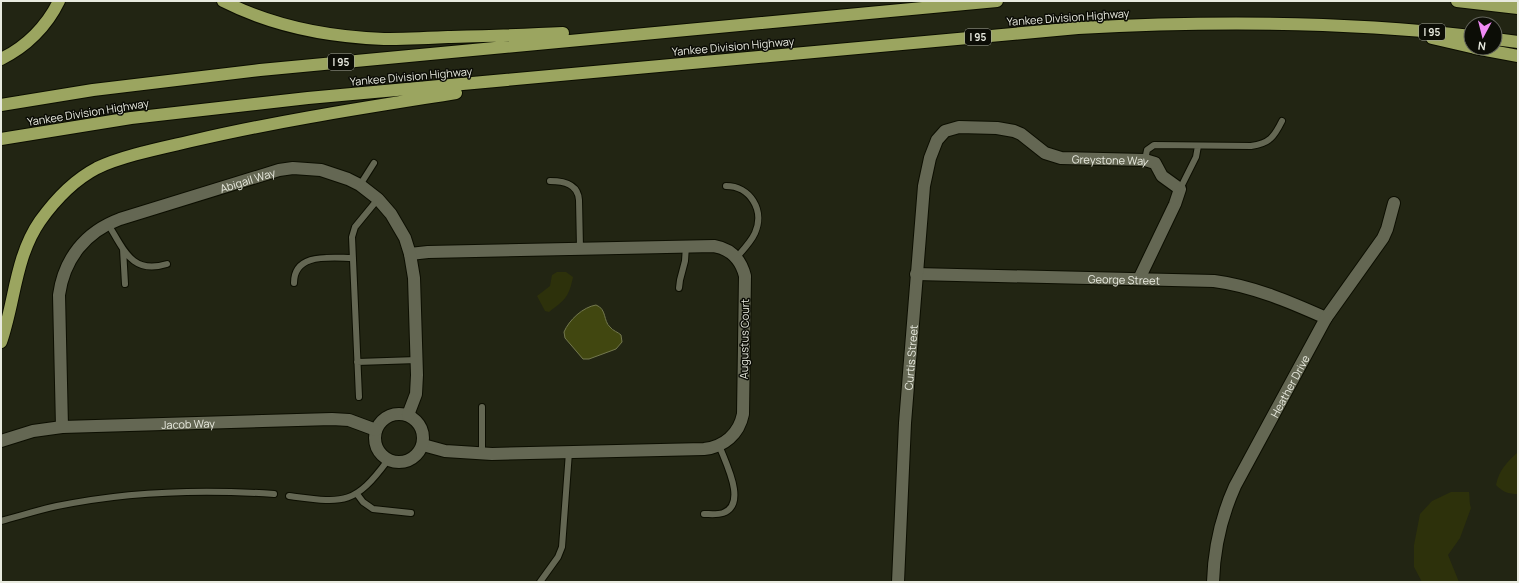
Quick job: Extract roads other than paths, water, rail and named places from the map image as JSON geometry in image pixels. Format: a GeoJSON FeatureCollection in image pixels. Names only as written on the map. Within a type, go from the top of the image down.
{"type":"FeatureCollection","features":[{"type":"Feature","properties":{"kind":"highway"},"geometry":{"type":"LineString","coordinates":[[1,59],[37,33],[50,17],[59,1]]}},
{"type":"Feature","properties":{"kind":"highway"},"geometry":{"type":"LineString","coordinates":[[223,1],[263,18],[290,26],[314,31],[367,38],[400,39],[682,30]]}},
{"type":"Feature","properties":{"kind":"highway"},"geometry":{"type":"LineString","coordinates":[[928,7],[956,1]]}},
{"type":"Feature","properties":{"kind":"highway","name":"Yankee Division Highway"},"geometry":{"type":"LineString","coordinates":[[1,105],[93,90],[178,79],[997,1]]}},
{"type":"Feature","properties":{"kind":"highway"},"geometry":{"type":"LineString","coordinates":[[1457,1],[1518,8]]}},
{"type":"Feature","properties":{"kind":"highway","name":"Yankee Division Highway"},"geometry":{"type":"LineString","coordinates":[[1,139],[72,127],[199,110],[565,74],[1031,32],[1171,24],[1257,24],[1392,29],[1463,35]]}},
{"type":"Feature","properties":{"kind":"highway"},"geometry":{"type":"LineString","coordinates":[[1392,29],[1463,45]]}},
{"type":"Feature","properties":{"kind":"highway"},"geometry":{"type":"LineString","coordinates":[[1503,40],[1518,42]]}},
{"type":"Feature","properties":{"kind":"highway"},"geometry":{"type":"LineString","coordinates":[[1503,53],[1518,56]]}},
{"type":"Feature","properties":{"kind":"highway"},"geometry":{"type":"LineString","coordinates":[[1,342],[21,263],[34,230],[61,195],[77,181],[98,168],[117,161],[171,146],[282,122],[565,74]]}},
{"type":"Feature","properties":{"kind":"street","name":"Greystone Way"},"geometry":{"type":"LineString","coordinates":[[940,136],[949,129],[959,127],[1003,128],[1021,134],[1046,153],[1061,158],[1145,160],[1155,163],[1162,176],[1180,189]]}},
{"type":"Feature","properties":{"kind":"street","name":"Curtis Street"},"geometry":{"type":"LineString","coordinates":[[898,582],[905,423],[916,274],[926,174],[932,152],[940,136]]}},
{"type":"Feature","properties":{"kind":"street","name":"Abigail Way"},"geometry":{"type":"LineString","coordinates":[[62,427],[59,304],[60,285],[66,268],[75,252],[88,238],[108,224],[280,170],[293,168],[321,170],[348,178],[378,199],[399,225],[410,254],[414,278],[417,360],[416,388],[408,415]]}},
{"type":"Feature","properties":{"kind":"street"},"geometry":{"type":"LineString","coordinates":[[1138,279],[1175,204],[1180,189]]}},
{"type":"Feature","properties":{"kind":"street","name":"Heather Drive"},"geometry":{"type":"LineString","coordinates":[[1213,582],[1218,534],[1228,500],[1326,318],[1383,238],[1394,203]]}},
{"type":"Feature","properties":{"kind":"street"},"geometry":{"type":"LineString","coordinates":[[410,254],[428,252],[686,246],[718,247],[727,250],[736,258]]}},
{"type":"Feature","properties":{"kind":"street","name":"Augustus Court"},"geometry":{"type":"LineString","coordinates":[[719,445],[728,440],[738,428],[742,419],[743,409],[745,276],[742,267],[736,258]]}},
{"type":"Feature","properties":{"kind":"street","name":"George Street"},"geometry":{"type":"LineString","coordinates":[[916,274],[1214,281],[1237,285],[1295,304],[1326,318]]}},
{"type":"Feature","properties":{"kind":"street"},"geometry":{"type":"LineString","coordinates":[[399,413],[408,415],[416,420],[421,427],[424,436],[423,445],[416,455],[409,460],[401,462],[388,460],[377,449],[374,437],[376,430],[383,419],[391,415],[399,413]]}},
{"type":"Feature","properties":{"kind":"street","name":"Jacob Way"},"geometry":{"type":"LineString","coordinates":[[1,441],[33,431],[62,427],[332,419],[354,421],[376,430]]}},
{"type":"Feature","properties":{"kind":"street"},"geometry":{"type":"LineString","coordinates":[[423,445],[445,451],[482,454],[704,448],[719,445]]}},
{"type":"Feature","properties":{"kind":"lane"},"geometry":{"type":"LineString","coordinates":[[1145,160],[1147,150],[1154,145],[1251,146],[1260,144],[1267,142],[1272,137],[1282,121]]}},
{"type":"Feature","properties":{"kind":"lane"},"geometry":{"type":"LineString","coordinates":[[1180,189],[1196,157],[1198,146]]}},
{"type":"Feature","properties":{"kind":"lane"},"geometry":{"type":"LineString","coordinates":[[360,185],[374,163]]}},
{"type":"Feature","properties":{"kind":"lane"},"geometry":{"type":"LineString","coordinates":[[550,181],[562,181],[568,183],[578,194],[580,248]]}},
{"type":"Feature","properties":{"kind":"lane"},"geometry":{"type":"LineString","coordinates":[[726,186],[736,187],[746,192],[754,201],[757,211],[757,226],[755,234],[736,258]]}},
{"type":"Feature","properties":{"kind":"lane"},"geometry":{"type":"LineString","coordinates":[[359,397],[352,237],[354,229],[378,199]]}},
{"type":"Feature","properties":{"kind":"lane"},"geometry":{"type":"LineString","coordinates":[[108,224],[124,250],[133,261],[144,266],[157,267],[167,264]]}},
{"type":"Feature","properties":{"kind":"lane"},"geometry":{"type":"LineString","coordinates":[[679,288],[685,261],[686,246]]}},
{"type":"Feature","properties":{"kind":"lane"},"geometry":{"type":"LineString","coordinates":[[124,250],[125,284]]}},
{"type":"Feature","properties":{"kind":"lane"},"geometry":{"type":"LineString","coordinates":[[294,283],[296,270],[301,264],[308,260],[353,258]]}},
{"type":"Feature","properties":{"kind":"lane"},"geometry":{"type":"LineString","coordinates":[[358,362],[417,360]]}},
{"type":"Feature","properties":{"kind":"lane"},"geometry":{"type":"LineString","coordinates":[[482,407],[482,454]]}},
{"type":"Feature","properties":{"kind":"lane"},"geometry":{"type":"LineString","coordinates":[[704,514],[720,514],[725,512],[732,506],[735,498],[734,488],[719,445]]}},
{"type":"Feature","properties":{"kind":"lane"},"geometry":{"type":"LineString","coordinates":[[540,582],[558,557],[562,547],[569,452]]}},
{"type":"Feature","properties":{"kind":"lane"},"geometry":{"type":"LineString","coordinates":[[290,496],[335,500],[357,494],[373,480],[388,460]]}},
{"type":"Feature","properties":{"kind":"lane"},"geometry":{"type":"LineString","coordinates":[[1,520],[57,506],[121,496],[186,491],[274,494]]}},
{"type":"Feature","properties":{"kind":"lane"},"geometry":{"type":"LineString","coordinates":[[357,494],[363,502],[373,509],[411,513]]}}]}
